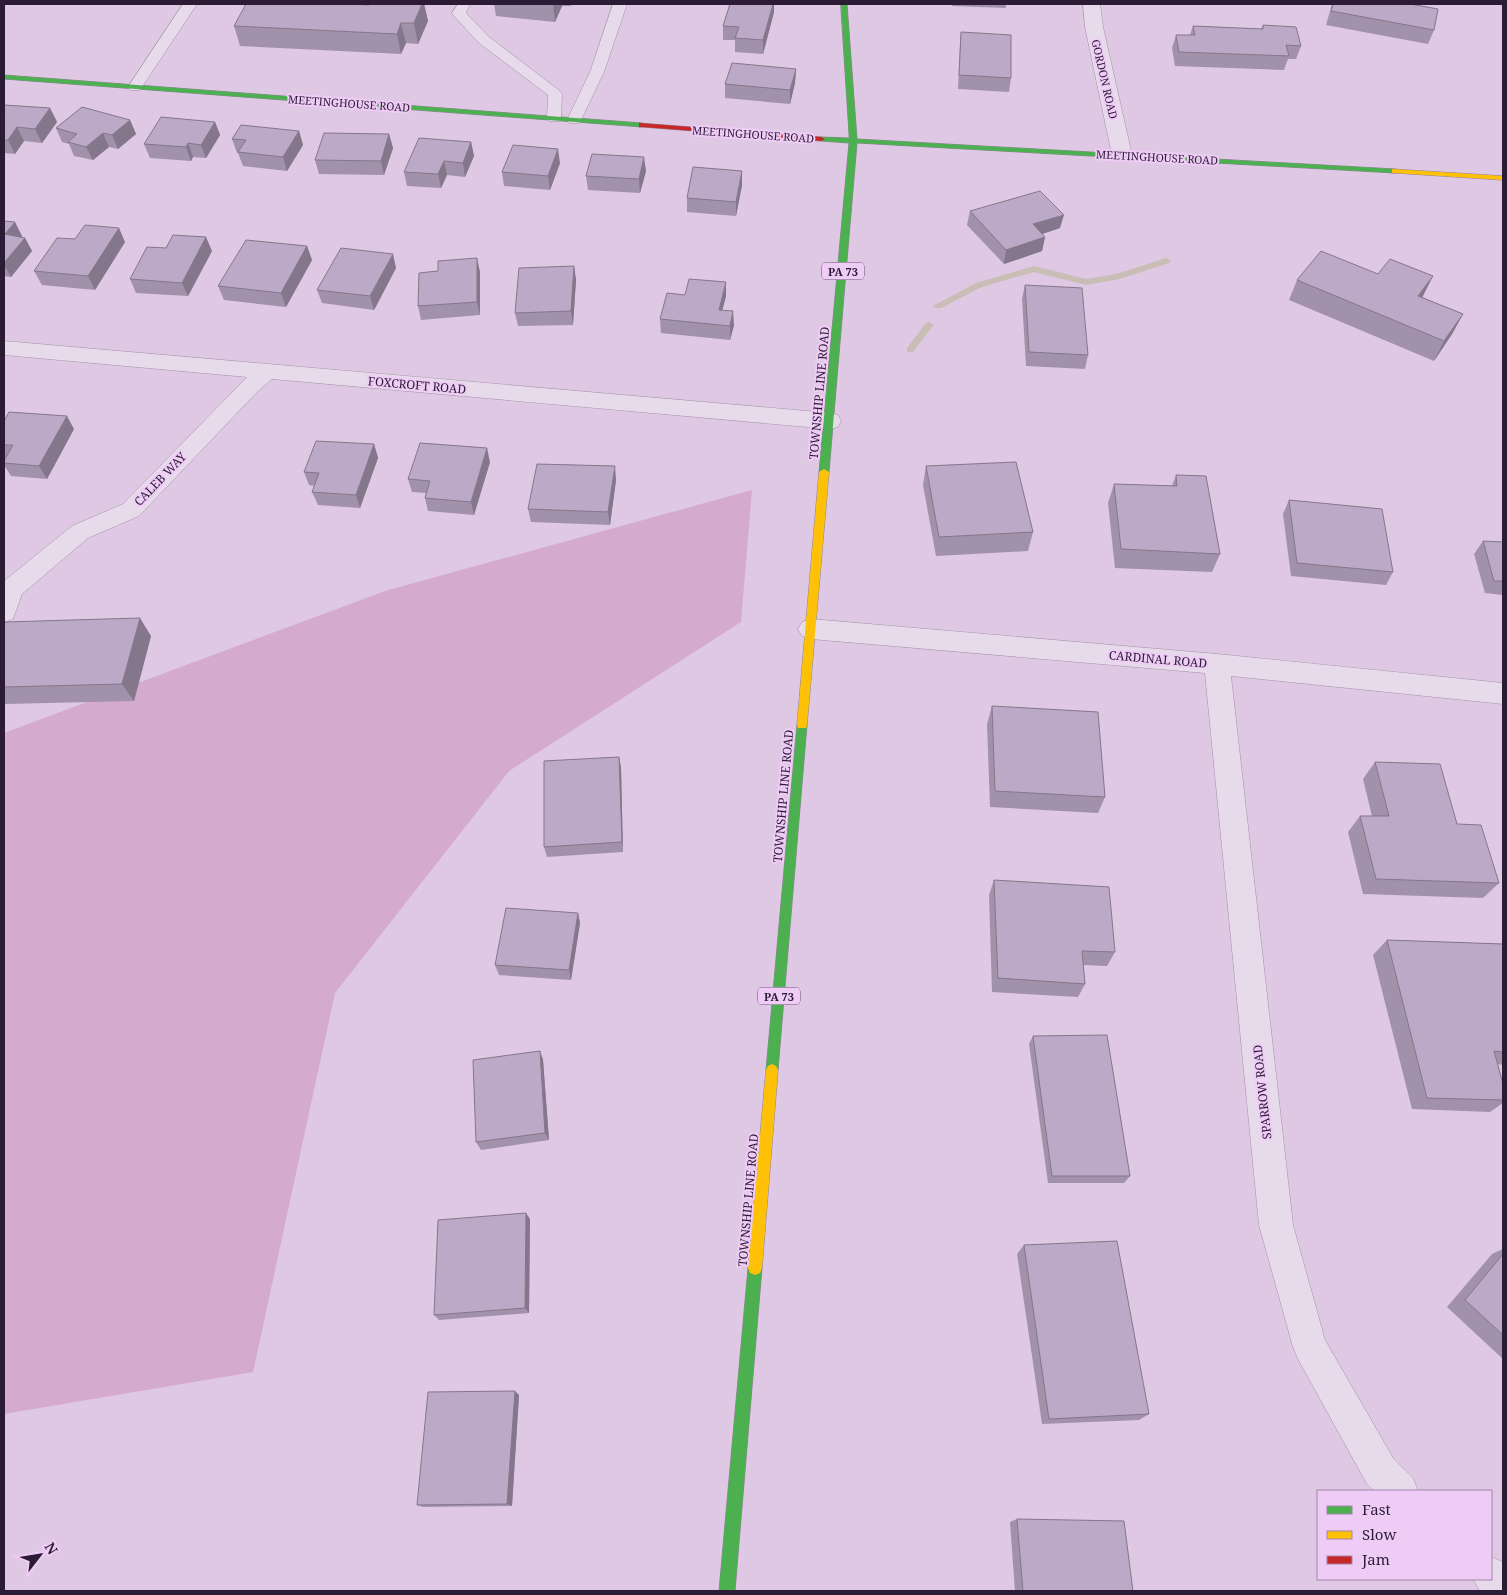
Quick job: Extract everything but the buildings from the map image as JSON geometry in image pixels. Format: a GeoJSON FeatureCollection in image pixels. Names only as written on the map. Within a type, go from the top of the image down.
{"type":"FeatureCollection","features":[{"type":"Feature","properties":{"kind":"street","name":"TOWNSHIP LINE ROAD"},"geometry":{"type":"LineString","coordinates":[[727,1591],[853,141],[844,4]]}},
{"type":"Feature","properties":{"kind":"street","name":"GORDON ROAD"},"geometry":{"type":"LineString","coordinates":[[1090,4],[1122,155]]}},
{"type":"Feature","properties":{"kind":"street","name":"MEETINGHOUSE ROAD"},"geometry":{"type":"LineString","coordinates":[[4,77],[853,141],[1503,178]]}},
{"type":"Feature","properties":{"kind":"street","name":"FOXCROFT ROAD"},"geometry":{"type":"LineString","coordinates":[[4,348],[830,421]]}},
{"type":"Feature","properties":{"kind":"street","name":"CALEB WAY"},"geometry":{"type":"LineString","coordinates":[[4,612],[10,588],[80,532],[131,510],[248,387],[267,372]]}},
{"type":"Feature","properties":{"kind":"street","name":"CARDINAL ROAD"},"geometry":{"type":"LineString","coordinates":[[812,629],[1217,664],[1503,693]]}},
{"type":"Feature","properties":{"kind":"street","name":"SPARROW ROAD"},"geometry":{"type":"LineString","coordinates":[[1217,664],[1276,1226],[1310,1347],[1380,1471],[1399,1490]]}},
{"type":"Feature","properties":{"kind":"street"},"geometry":{"type":"LineString","coordinates":[[1492,1577],[1503,1585]]}},
{"type":"Feature","properties":{"kind":"lane"},"geometry":{"type":"LineString","coordinates":[[135,86],[190,4]]}},
{"type":"Feature","properties":{"kind":"lane"},"geometry":{"type":"LineString","coordinates":[[464,4],[459,13],[484,40],[555,94],[554,118]]}},
{"type":"Feature","properties":{"kind":"lane"},"geometry":{"type":"LineString","coordinates":[[574,120],[597,72],[620,4]]}},
{"type":"Feature","properties":{"kind":"shaded area"},"geometry":{"type":"Polygon","coordinates":[[[752,490],[741,622],[509,771],[335,993],[253,1372],[4,1414],[4,733],[385,591],[752,490]]]}},
{"type":"Feature","properties":{"kind":"waterway"},"geometry":{"type":"LineString","coordinates":[[938,306],[979,285],[1034,269],[1086,282],[1117,277],[1166,261]]}},
{"type":"Feature","properties":{"kind":"waterway"},"geometry":{"type":"LineString","coordinates":[[910,350],[929,325]]}},
{"type":"Feature","properties":{"kind":"traffic: fast"},"geometry":{"type":"LineString","coordinates":[[824,472],[853,141],[844,4]]}},
{"type":"Feature","properties":{"kind":"traffic: fast"},"geometry":{"type":"LineString","coordinates":[[4,77],[642,125]]}},
{"type":"Feature","properties":{"kind":"traffic: fast"},"geometry":{"type":"LineString","coordinates":[[821,139],[1395,171]]}},
{"type":"Feature","properties":{"kind":"traffic: fast"},"geometry":{"type":"LineString","coordinates":[[772,1070],[802,725]]}},
{"type":"Feature","properties":{"kind":"traffic: fast"},"geometry":{"type":"LineString","coordinates":[[727,1591],[755,1268]]}},
{"type":"Feature","properties":{"kind":"traffic: slow"},"geometry":{"type":"LineString","coordinates":[[1395,171],[1503,178]]}},
{"type":"Feature","properties":{"kind":"traffic: slow"},"geometry":{"type":"LineString","coordinates":[[802,725],[824,472]]}},
{"type":"Feature","properties":{"kind":"traffic: slow"},"geometry":{"type":"LineString","coordinates":[[755,1268],[772,1070]]}},
{"type":"Feature","properties":{"kind":"traffic: jam"},"geometry":{"type":"LineString","coordinates":[[642,125],[821,139]]}}]}
